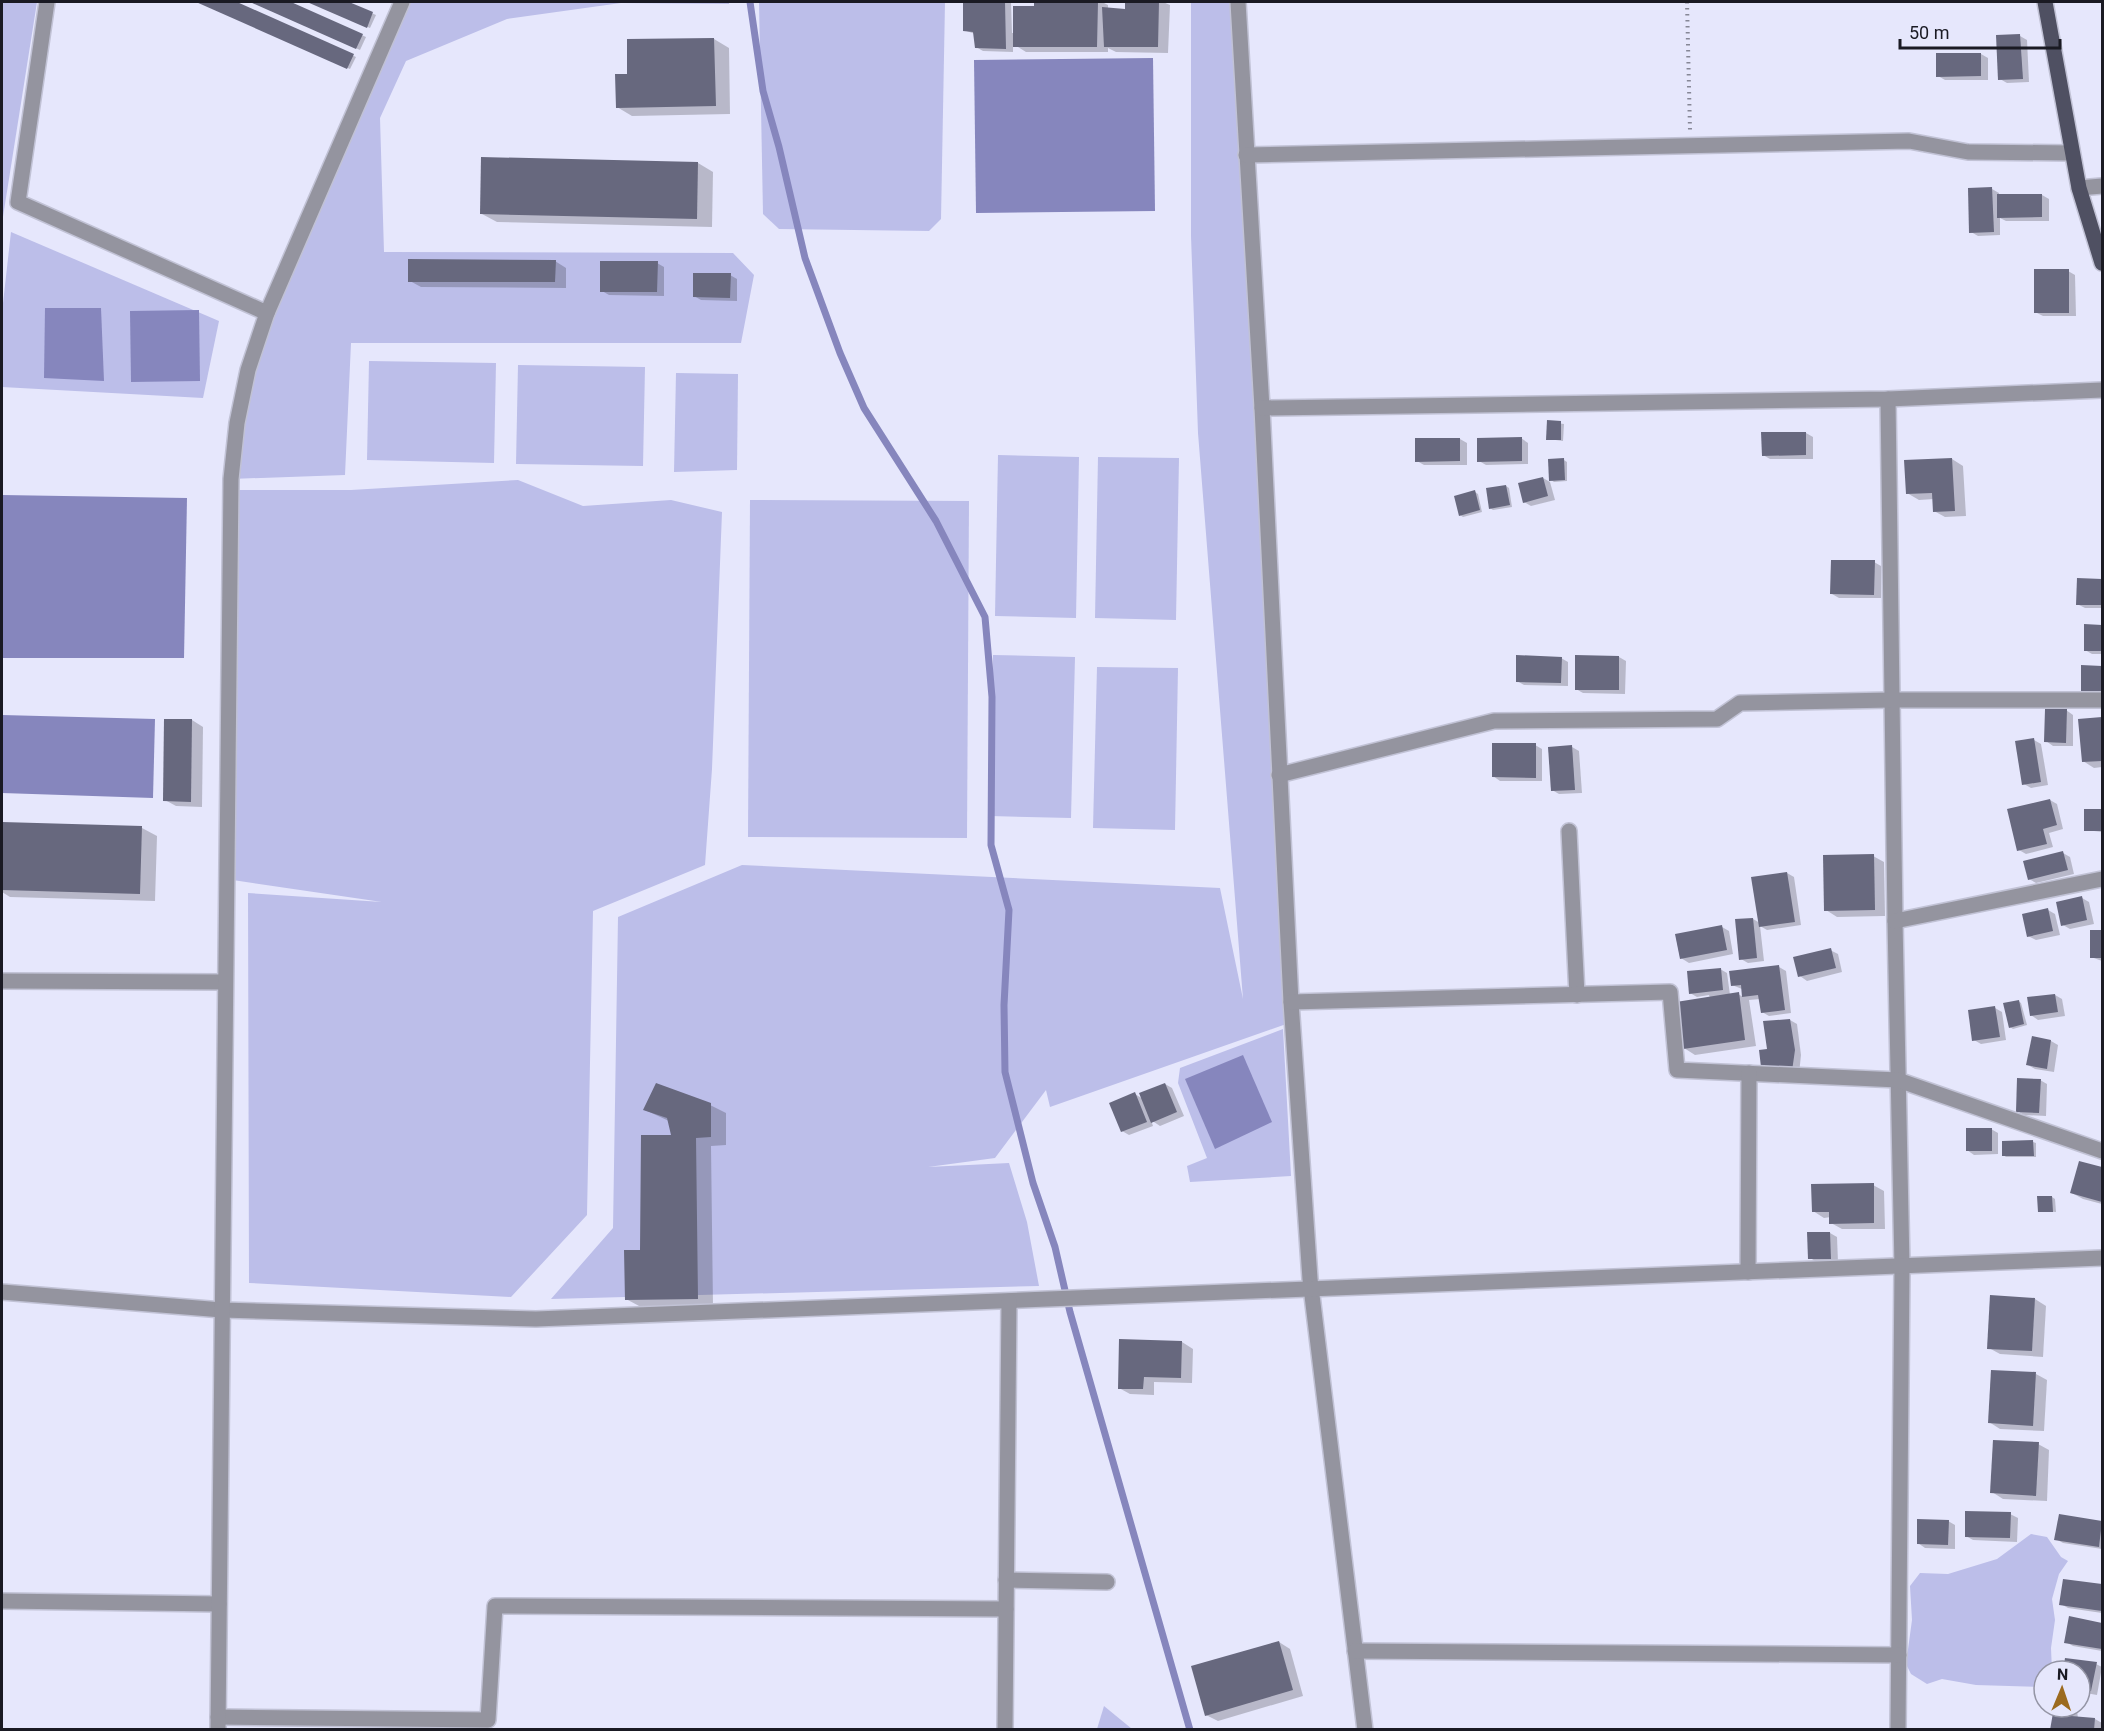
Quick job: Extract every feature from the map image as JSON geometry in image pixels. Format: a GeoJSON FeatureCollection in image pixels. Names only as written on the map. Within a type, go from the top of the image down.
{"type":"FeatureCollection","features":[{"type":"Feature","properties":{"kind":"main road"},"geometry":{"type":"LineString","coordinates":[[2045,2],[2079,188],[2103,263]]}},
{"type":"Feature","properties":{"kind":"street"},"geometry":{"type":"LineString","coordinates":[[47,2],[18,202],[267,313]]}},
{"type":"Feature","properties":{"kind":"street"},"geometry":{"type":"LineString","coordinates":[[399,2],[267,313],[248,370],[237,423],[230,490],[218,1723],[488,1720],[495,1606],[1006,1609]]}},
{"type":"Feature","properties":{"kind":"street"},"geometry":{"type":"LineString","coordinates":[[1238,2],[1262,408],[1291,1002],[1311,1289],[1365,1730]]}},
{"type":"Feature","properties":{"kind":"street"},"geometry":{"type":"LineString","coordinates":[[1246,155],[1909,141],[1968,152],[2072,153]]}},
{"type":"Feature","properties":{"kind":"street"},"geometry":{"type":"LineString","coordinates":[[2079,188],[2103,186]]}},
{"type":"Feature","properties":{"kind":"street"},"geometry":{"type":"LineString","coordinates":[[1262,408],[1888,399],[2103,390]]}},
{"type":"Feature","properties":{"kind":"street"},"geometry":{"type":"LineString","coordinates":[[1888,399],[1902,1266],[1898,1730]]}},
{"type":"Feature","properties":{"kind":"street"},"geometry":{"type":"LineString","coordinates":[[1279,774],[1494,721],[1717,719],[1740,703],[2103,700]]}},
{"type":"Feature","properties":{"kind":"street"},"geometry":{"type":"LineString","coordinates":[[1569,831],[1577,994]]}},
{"type":"Feature","properties":{"kind":"street"},"geometry":{"type":"LineString","coordinates":[[1895,921],[2103,879]]}},
{"type":"Feature","properties":{"kind":"street"},"geometry":{"type":"LineString","coordinates":[[2,981],[225,982]]}},
{"type":"Feature","properties":{"kind":"street"},"geometry":{"type":"LineString","coordinates":[[1291,1002],[1670,992],[1677,1070],[1898,1080],[2103,1150]]}},
{"type":"Feature","properties":{"kind":"street"},"geometry":{"type":"LineString","coordinates":[[1748,1272],[1749,1073]]}},
{"type":"Feature","properties":{"kind":"street"},"geometry":{"type":"LineString","coordinates":[[2,1292],[222,1310],[536,1319],[2103,1258]]}},
{"type":"Feature","properties":{"kind":"street"},"geometry":{"type":"LineString","coordinates":[[1005,1730],[1009,1300]]}},
{"type":"Feature","properties":{"kind":"street"},"geometry":{"type":"LineString","coordinates":[[1006,1580],[1107,1582]]}},
{"type":"Feature","properties":{"kind":"street"},"geometry":{"type":"LineString","coordinates":[[2,1601],[219,1604]]}},
{"type":"Feature","properties":{"kind":"street"},"geometry":{"type":"LineString","coordinates":[[1355,1651],[1899,1654]]}},
{"type":"Feature","properties":{"kind":"path"},"geometry":{"type":"LineString","coordinates":[[1687,2],[1690,146]]}},
{"type":"Feature","properties":{"kind":"shaded area"},"geometry":{"type":"Polygon","coordinates":[[[2,2],[37,2],[2,223],[2,2]]]}},
{"type":"Feature","properties":{"kind":"shaded area"},"geometry":{"type":"Polygon","coordinates":[[[402,2],[729,2],[729,4],[621,3],[507,19],[406,61],[380,118],[384,252],[733,253],[754,275],[741,343],[351,343],[345,475],[231,479],[255,350],[402,2]]]}},
{"type":"Feature","properties":{"kind":"shaded area"},"geometry":{"type":"Polygon","coordinates":[[[759,2],[945,2],[941,219],[929,231],[779,229],[763,214],[759,2]]]}},
{"type":"Feature","properties":{"kind":"shaded area"},"geometry":{"type":"Polygon","coordinates":[[[1191,2],[1232,2],[1292,1022],[1050,1107],[1046,1090],[995,1158],[928,1167],[1009,1163],[1027,1222],[1039,1286],[551,1299],[613,1228],[618,917],[742,865],[1220,888],[1243,999],[1198,433],[1191,236],[1191,2]]]}},
{"type":"Feature","properties":{"kind":"shaded area"},"geometry":{"type":"Polygon","coordinates":[[[1153,58],[1155,211],[976,213],[974,60],[1153,58]]]}},
{"type":"Feature","properties":{"kind":"shaded area"},"geometry":{"type":"Polygon","coordinates":[[[11,232],[219,321],[203,398],[2,387],[2,312],[11,232]]]}},
{"type":"Feature","properties":{"kind":"shaded area"},"geometry":{"type":"Polygon","coordinates":[[[45,308],[101,308],[104,381],[44,378],[45,308]]]}},
{"type":"Feature","properties":{"kind":"shaded area"},"geometry":{"type":"Polygon","coordinates":[[[199,310],[200,381],[131,382],[130,311],[199,310]]]}},
{"type":"Feature","properties":{"kind":"shaded area"},"geometry":{"type":"Polygon","coordinates":[[[369,361],[496,363],[494,463],[367,460],[369,361]]]}},
{"type":"Feature","properties":{"kind":"shaded area"},"geometry":{"type":"Polygon","coordinates":[[[518,365],[645,367],[643,466],[516,464],[518,365]]]}},
{"type":"Feature","properties":{"kind":"shaded area"},"geometry":{"type":"Polygon","coordinates":[[[676,373],[738,374],[737,470],[674,472],[676,373]]]}},
{"type":"Feature","properties":{"kind":"shaded area"},"geometry":{"type":"Polygon","coordinates":[[[998,455],[1079,457],[1076,618],[995,616],[998,455]]]}},
{"type":"Feature","properties":{"kind":"shaded area"},"geometry":{"type":"Polygon","coordinates":[[[1098,457],[1179,458],[1176,620],[1095,618],[1098,457]]]}},
{"type":"Feature","properties":{"kind":"shaded area"},"geometry":{"type":"Polygon","coordinates":[[[518,480],[583,506],[671,500],[722,512],[712,769],[705,865],[593,911],[587,1215],[511,1297],[249,1283],[248,893],[382,902],[226,879],[230,490],[351,490],[518,480]]]}},
{"type":"Feature","properties":{"kind":"shaded area"},"geometry":{"type":"Polygon","coordinates":[[[2,495],[187,498],[184,658],[2,658],[2,495]]]}},
{"type":"Feature","properties":{"kind":"shaded area"},"geometry":{"type":"Polygon","coordinates":[[[750,500],[969,501],[967,838],[748,837],[750,500]]]}},
{"type":"Feature","properties":{"kind":"shaded area"},"geometry":{"type":"Polygon","coordinates":[[[993,655],[1075,657],[1071,818],[990,816],[993,655]]]}},
{"type":"Feature","properties":{"kind":"shaded area"},"geometry":{"type":"Polygon","coordinates":[[[1097,667],[1178,668],[1175,830],[1093,828],[1097,667]]]}},
{"type":"Feature","properties":{"kind":"shaded area"},"geometry":{"type":"Polygon","coordinates":[[[2,715],[155,719],[153,798],[2,793],[2,715]]]}},
{"type":"Feature","properties":{"kind":"shaded area"},"geometry":{"type":"Polygon","coordinates":[[[1283,1029],[1291,1176],[1190,1182],[1187,1166],[1207,1158],[1178,1083],[1180,1068],[1283,1029]]]}},
{"type":"Feature","properties":{"kind":"shaded area"},"geometry":{"type":"Polygon","coordinates":[[[1243,1055],[1272,1122],[1215,1149],[1185,1079],[1243,1055]]]}},
{"type":"Feature","properties":{"kind":"shaded area"},"geometry":{"type":"Polygon","coordinates":[[[2031,1534],[2047,1537],[2061,1557],[2068,1561],[2059,1574],[2052,1599],[2055,1620],[2051,1659],[2032,1659],[2032,1687],[1976,1685],[1942,1679],[1927,1684],[1911,1674],[1906,1664],[1912,1620],[1910,1586],[1920,1573],[1948,1574],[1997,1559],[2031,1534]]]}},
{"type":"Feature","properties":{"kind":"shaded area"},"geometry":{"type":"Polygon","coordinates":[[[1104,1706],[1132,1729],[1097,1729],[1104,1706]]]}},
{"type":"Feature","properties":{"kind":"building"},"geometry":{"type":"Polygon","coordinates":[[[196,2],[237,2],[354,54],[347,69],[196,2]]]}},
{"type":"Feature","properties":{"kind":"building"},"geometry":{"type":"Polygon","coordinates":[[[250,2],[291,2],[363,34],[356,49],[250,2]]]}},
{"type":"Feature","properties":{"kind":"building"},"geometry":{"type":"Polygon","coordinates":[[[307,2],[349,2],[373,12],[367,28],[307,2]]]}},
{"type":"Feature","properties":{"kind":"building"},"geometry":{"type":"Polygon","coordinates":[[[963,2],[1005,2],[1006,49],[975,48],[973,32],[963,31],[963,2]]]}},
{"type":"Feature","properties":{"kind":"building"},"geometry":{"type":"Polygon","coordinates":[[[1034,2],[1098,2],[1097,47],[1013,47],[1013,6],[1034,6],[1034,2]]]}},
{"type":"Feature","properties":{"kind":"building"},"geometry":{"type":"Polygon","coordinates":[[[1125,2],[1159,2],[1158,47],[1104,47],[1102,7],[1125,9],[1125,2]]]}},
{"type":"Feature","properties":{"kind":"building"},"geometry":{"type":"Polygon","coordinates":[[[2020,34],[2023,79],[1998,80],[1996,35],[2020,34]]]}},
{"type":"Feature","properties":{"kind":"building"},"geometry":{"type":"Polygon","coordinates":[[[714,38],[716,106],[616,108],[615,74],[627,74],[627,39],[714,38]]]}},
{"type":"Feature","properties":{"kind":"building"},"geometry":{"type":"Polygon","coordinates":[[[1936,53],[1981,53],[1981,76],[1936,77],[1936,53]]]}},
{"type":"Feature","properties":{"kind":"building"},"geometry":{"type":"Polygon","coordinates":[[[481,157],[698,162],[697,219],[480,214],[481,157]]]}},
{"type":"Feature","properties":{"kind":"building"},"geometry":{"type":"Polygon","coordinates":[[[1992,187],[1994,232],[1969,233],[1968,188],[1992,187]]]}},
{"type":"Feature","properties":{"kind":"building"},"geometry":{"type":"Polygon","coordinates":[[[1997,194],[2042,194],[2042,217],[1997,218],[1997,194]]]}},
{"type":"Feature","properties":{"kind":"building"},"geometry":{"type":"Polygon","coordinates":[[[408,259],[556,260],[555,282],[408,282],[408,259]]]}},
{"type":"Feature","properties":{"kind":"building"},"geometry":{"type":"Polygon","coordinates":[[[600,261],[658,261],[657,292],[600,292],[600,261]]]}},
{"type":"Feature","properties":{"kind":"building"},"geometry":{"type":"Polygon","coordinates":[[[2034,269],[2069,269],[2069,313],[2034,313],[2034,269]]]}},
{"type":"Feature","properties":{"kind":"building"},"geometry":{"type":"Polygon","coordinates":[[[693,273],[731,273],[730,298],[693,297],[693,273]]]}},
{"type":"Feature","properties":{"kind":"building"},"geometry":{"type":"Polygon","coordinates":[[[1547,420],[1561,421],[1561,440],[1546,440],[1547,420]]]}},
{"type":"Feature","properties":{"kind":"building"},"geometry":{"type":"Polygon","coordinates":[[[1761,432],[1806,432],[1806,455],[1762,456],[1761,432]]]}},
{"type":"Feature","properties":{"kind":"building"},"geometry":{"type":"Polygon","coordinates":[[[1522,437],[1522,461],[1477,462],[1477,438],[1522,437]]]}},
{"type":"Feature","properties":{"kind":"building"},"geometry":{"type":"Polygon","coordinates":[[[1415,438],[1460,438],[1460,461],[1415,462],[1415,438]]]}},
{"type":"Feature","properties":{"kind":"building"},"geometry":{"type":"Polygon","coordinates":[[[1564,458],[1565,480],[1549,481],[1548,459],[1564,458]]]}},
{"type":"Feature","properties":{"kind":"building"},"geometry":{"type":"Polygon","coordinates":[[[1952,458],[1955,511],[1933,512],[1932,493],[1906,494],[1904,460],[1952,458]]]}},
{"type":"Feature","properties":{"kind":"building"},"geometry":{"type":"Polygon","coordinates":[[[1543,477],[1548,496],[1523,503],[1518,483],[1543,477]]]}},
{"type":"Feature","properties":{"kind":"building"},"geometry":{"type":"Polygon","coordinates":[[[1506,485],[1510,505],[1489,509],[1486,488],[1506,485]]]}},
{"type":"Feature","properties":{"kind":"building"},"geometry":{"type":"Polygon","coordinates":[[[1475,490],[1480,510],[1459,516],[1454,496],[1475,490]]]}},
{"type":"Feature","properties":{"kind":"building"},"geometry":{"type":"Polygon","coordinates":[[[1831,560],[1875,560],[1874,595],[1830,594],[1831,560]]]}},
{"type":"Feature","properties":{"kind":"building"},"geometry":{"type":"Polygon","coordinates":[[[2077,578],[2102,579],[2102,605],[2076,605],[2077,578]]]}},
{"type":"Feature","properties":{"kind":"building"},"geometry":{"type":"Polygon","coordinates":[[[2084,624],[2102,625],[2102,651],[2084,651],[2084,624]]]}},
{"type":"Feature","properties":{"kind":"building"},"geometry":{"type":"Polygon","coordinates":[[[1516,655],[1562,657],[1561,683],[1516,682],[1516,655]]]}},
{"type":"Feature","properties":{"kind":"building"},"geometry":{"type":"Polygon","coordinates":[[[1575,655],[1619,656],[1619,690],[1575,690],[1575,655]]]}},
{"type":"Feature","properties":{"kind":"building"},"geometry":{"type":"Polygon","coordinates":[[[2081,665],[2102,666],[2102,693],[2081,692],[2081,665]]]}},
{"type":"Feature","properties":{"kind":"building"},"geometry":{"type":"Polygon","coordinates":[[[2045,709],[2067,709],[2066,743],[2044,742],[2045,709]]]}},
{"type":"Feature","properties":{"kind":"building"},"geometry":{"type":"Polygon","coordinates":[[[2102,717],[2102,761],[2082,762],[2078,719],[2102,717]]]}},
{"type":"Feature","properties":{"kind":"building"},"geometry":{"type":"Polygon","coordinates":[[[164,719],[192,719],[191,802],[163,801],[164,719]]]}},
{"type":"Feature","properties":{"kind":"building"},"geometry":{"type":"Polygon","coordinates":[[[2034,738],[2041,782],[2022,785],[2015,741],[2034,738]]]}},
{"type":"Feature","properties":{"kind":"building"},"geometry":{"type":"Polygon","coordinates":[[[1492,743],[1536,743],[1536,778],[1492,777],[1492,743]]]}},
{"type":"Feature","properties":{"kind":"building"},"geometry":{"type":"Polygon","coordinates":[[[1572,745],[1575,790],[1551,791],[1548,747],[1572,745]]]}},
{"type":"Feature","properties":{"kind":"building"},"geometry":{"type":"Polygon","coordinates":[[[2050,799],[2057,825],[2043,829],[2047,844],[2017,851],[2007,809],[2050,799]]]}},
{"type":"Feature","properties":{"kind":"building"},"geometry":{"type":"Polygon","coordinates":[[[2084,809],[2102,809],[2102,831],[2084,831],[2084,809]]]}},
{"type":"Feature","properties":{"kind":"building"},"geometry":{"type":"Polygon","coordinates":[[[2,822],[142,826],[140,894],[2,890],[2,822]]]}},
{"type":"Feature","properties":{"kind":"building"},"geometry":{"type":"Polygon","coordinates":[[[2063,851],[2068,870],[2028,880],[2023,861],[2063,851]]]}},
{"type":"Feature","properties":{"kind":"building"},"geometry":{"type":"Polygon","coordinates":[[[1874,854],[1875,910],[1824,911],[1823,855],[1874,854]]]}},
{"type":"Feature","properties":{"kind":"building"},"geometry":{"type":"Polygon","coordinates":[[[1787,872],[1795,922],[1759,927],[1751,877],[1787,872]]]}},
{"type":"Feature","properties":{"kind":"building"},"geometry":{"type":"Polygon","coordinates":[[[2082,896],[2087,920],[2061,926],[2056,902],[2082,896]]]}},
{"type":"Feature","properties":{"kind":"building"},"geometry":{"type":"Polygon","coordinates":[[[2048,908],[2053,931],[2027,937],[2022,914],[2048,908]]]}},
{"type":"Feature","properties":{"kind":"building"},"geometry":{"type":"Polygon","coordinates":[[[1753,918],[1757,958],[1739,960],[1735,919],[1753,918]]]}},
{"type":"Feature","properties":{"kind":"building"},"geometry":{"type":"Polygon","coordinates":[[[1722,925],[1727,950],[1680,959],[1675,934],[1722,925]]]}},
{"type":"Feature","properties":{"kind":"building"},"geometry":{"type":"Polygon","coordinates":[[[2090,930],[2102,930],[2102,958],[2090,958],[2090,930]]]}},
{"type":"Feature","properties":{"kind":"building"},"geometry":{"type":"Polygon","coordinates":[[[1831,948],[1836,968],[1798,977],[1793,957],[1831,948]]]}},
{"type":"Feature","properties":{"kind":"building"},"geometry":{"type":"Polygon","coordinates":[[[1779,965],[1785,1010],[1761,1013],[1758,995],[1742,997],[1741,985],[1731,986],[1729,971],[1779,965]]]}},
{"type":"Feature","properties":{"kind":"building"},"geometry":{"type":"Polygon","coordinates":[[[1721,968],[1723,990],[1689,994],[1687,971],[1721,968]]]}},
{"type":"Feature","properties":{"kind":"building"},"geometry":{"type":"Polygon","coordinates":[[[1739,992],[1745,1040],[1683,1049],[1676,1002],[1739,992]]]}},
{"type":"Feature","properties":{"kind":"building"},"geometry":{"type":"Polygon","coordinates":[[[2055,994],[2058,1012],[2030,1016],[2027,997],[2055,994]]]}},
{"type":"Feature","properties":{"kind":"building"},"geometry":{"type":"Polygon","coordinates":[[[2019,1000],[2024,1024],[2009,1028],[2003,1003],[2019,1000]]]}},
{"type":"Feature","properties":{"kind":"building"},"geometry":{"type":"Polygon","coordinates":[[[1995,1006],[2000,1037],[1972,1041],[1968,1010],[1995,1006]]]}},
{"type":"Feature","properties":{"kind":"building"},"geometry":{"type":"Polygon","coordinates":[[[1790,1019],[1795,1050],[1792,1071],[1761,1067],[1759,1050],[1767,1049],[1763,1021],[1790,1019]]]}},
{"type":"Feature","properties":{"kind":"building"},"geometry":{"type":"Polygon","coordinates":[[[2032,1036],[2051,1040],[2047,1069],[2026,1065],[2032,1036]]]}},
{"type":"Feature","properties":{"kind":"building"},"geometry":{"type":"Polygon","coordinates":[[[2017,1078],[2041,1079],[2039,1113],[2016,1112],[2017,1078]]]}},
{"type":"Feature","properties":{"kind":"building"},"geometry":{"type":"Polygon","coordinates":[[[656,1083],[711,1103],[711,1137],[696,1138],[698,1299],[625,1300],[624,1250],[640,1250],[641,1135],[671,1135],[667,1118],[643,1110],[656,1083]]]}},
{"type":"Feature","properties":{"kind":"building"},"geometry":{"type":"Polygon","coordinates":[[[1165,1083],[1177,1112],[1151,1123],[1139,1093],[1165,1083]]]}},
{"type":"Feature","properties":{"kind":"building"},"geometry":{"type":"Polygon","coordinates":[[[1135,1092],[1147,1122],[1121,1132],[1109,1103],[1135,1092]]]}},
{"type":"Feature","properties":{"kind":"building"},"geometry":{"type":"Polygon","coordinates":[[[1966,1128],[1992,1128],[1992,1151],[1966,1151],[1966,1128]]]}},
{"type":"Feature","properties":{"kind":"building"},"geometry":{"type":"Polygon","coordinates":[[[2033,1140],[2034,1156],[2002,1156],[2002,1141],[2033,1140]]]}},
{"type":"Feature","properties":{"kind":"building"},"geometry":{"type":"Polygon","coordinates":[[[2079,1161],[2102,1167],[2102,1202],[2070,1193],[2079,1161]]]}},
{"type":"Feature","properties":{"kind":"building"},"geometry":{"type":"Polygon","coordinates":[[[1874,1183],[1874,1223],[1829,1224],[1829,1212],[1812,1212],[1811,1184],[1874,1183]]]}},
{"type":"Feature","properties":{"kind":"building"},"geometry":{"type":"Polygon","coordinates":[[[2037,1196],[2052,1196],[2053,1212],[2038,1212],[2037,1196]]]}},
{"type":"Feature","properties":{"kind":"building"},"geometry":{"type":"Polygon","coordinates":[[[1807,1232],[1830,1232],[1831,1259],[1808,1259],[1807,1232]]]}},
{"type":"Feature","properties":{"kind":"building"},"geometry":{"type":"Polygon","coordinates":[[[1990,1295],[2035,1298],[2032,1351],[1987,1349],[1990,1295]]]}},
{"type":"Feature","properties":{"kind":"building"},"geometry":{"type":"Polygon","coordinates":[[[1119,1339],[1182,1341],[1181,1378],[1144,1377],[1143,1389],[1118,1389],[1119,1339]]]}},
{"type":"Feature","properties":{"kind":"building"},"geometry":{"type":"Polygon","coordinates":[[[1991,1370],[2036,1372],[2033,1426],[1988,1423],[1991,1370]]]}},
{"type":"Feature","properties":{"kind":"building"},"geometry":{"type":"Polygon","coordinates":[[[1993,1440],[2039,1442],[2036,1496],[1990,1493],[1993,1440]]]}},
{"type":"Feature","properties":{"kind":"building"},"geometry":{"type":"Polygon","coordinates":[[[1965,1511],[2011,1512],[2010,1538],[1965,1537],[1965,1511]]]}},
{"type":"Feature","properties":{"kind":"building"},"geometry":{"type":"Polygon","coordinates":[[[2059,1514],[2102,1521],[2099,1547],[2054,1540],[2059,1514]]]}},
{"type":"Feature","properties":{"kind":"building"},"geometry":{"type":"Polygon","coordinates":[[[1917,1519],[1949,1520],[1948,1545],[1917,1544],[1917,1519]]]}},
{"type":"Feature","properties":{"kind":"building"},"geometry":{"type":"Polygon","coordinates":[[[2063,1579],[2102,1584],[2102,1611],[2059,1605],[2063,1579]]]}},
{"type":"Feature","properties":{"kind":"building"},"geometry":{"type":"Polygon","coordinates":[[[2069,1616],[2102,1623],[2102,1649],[2064,1643],[2069,1616]]]}},
{"type":"Feature","properties":{"kind":"building"},"geometry":{"type":"Polygon","coordinates":[[[1279,1641],[1293,1690],[1205,1716],[1191,1666],[1279,1641]]]}},
{"type":"Feature","properties":{"kind":"building"},"geometry":{"type":"Polygon","coordinates":[[[2092,1661],[2097,1662],[2092,1686],[2092,1661]]]}},
{"type":"Feature","properties":{"kind":"building"},"geometry":{"type":"Polygon","coordinates":[[[2095,1718],[2094,1730],[2050,1730],[2052,1719],[2095,1718]]]}},
{"type":"Feature","properties":{"kind":"waterway"},"geometry":{"type":"LineString","coordinates":[[750,2],[763,91],[779,147],[805,258],[840,353],[864,408],[936,521],[985,617],[992,697],[991,845],[1009,910],[1004,1005],[1005,1072],[1033,1183],[1055,1247],[1070,1312],[1190,1730]]}}]}
